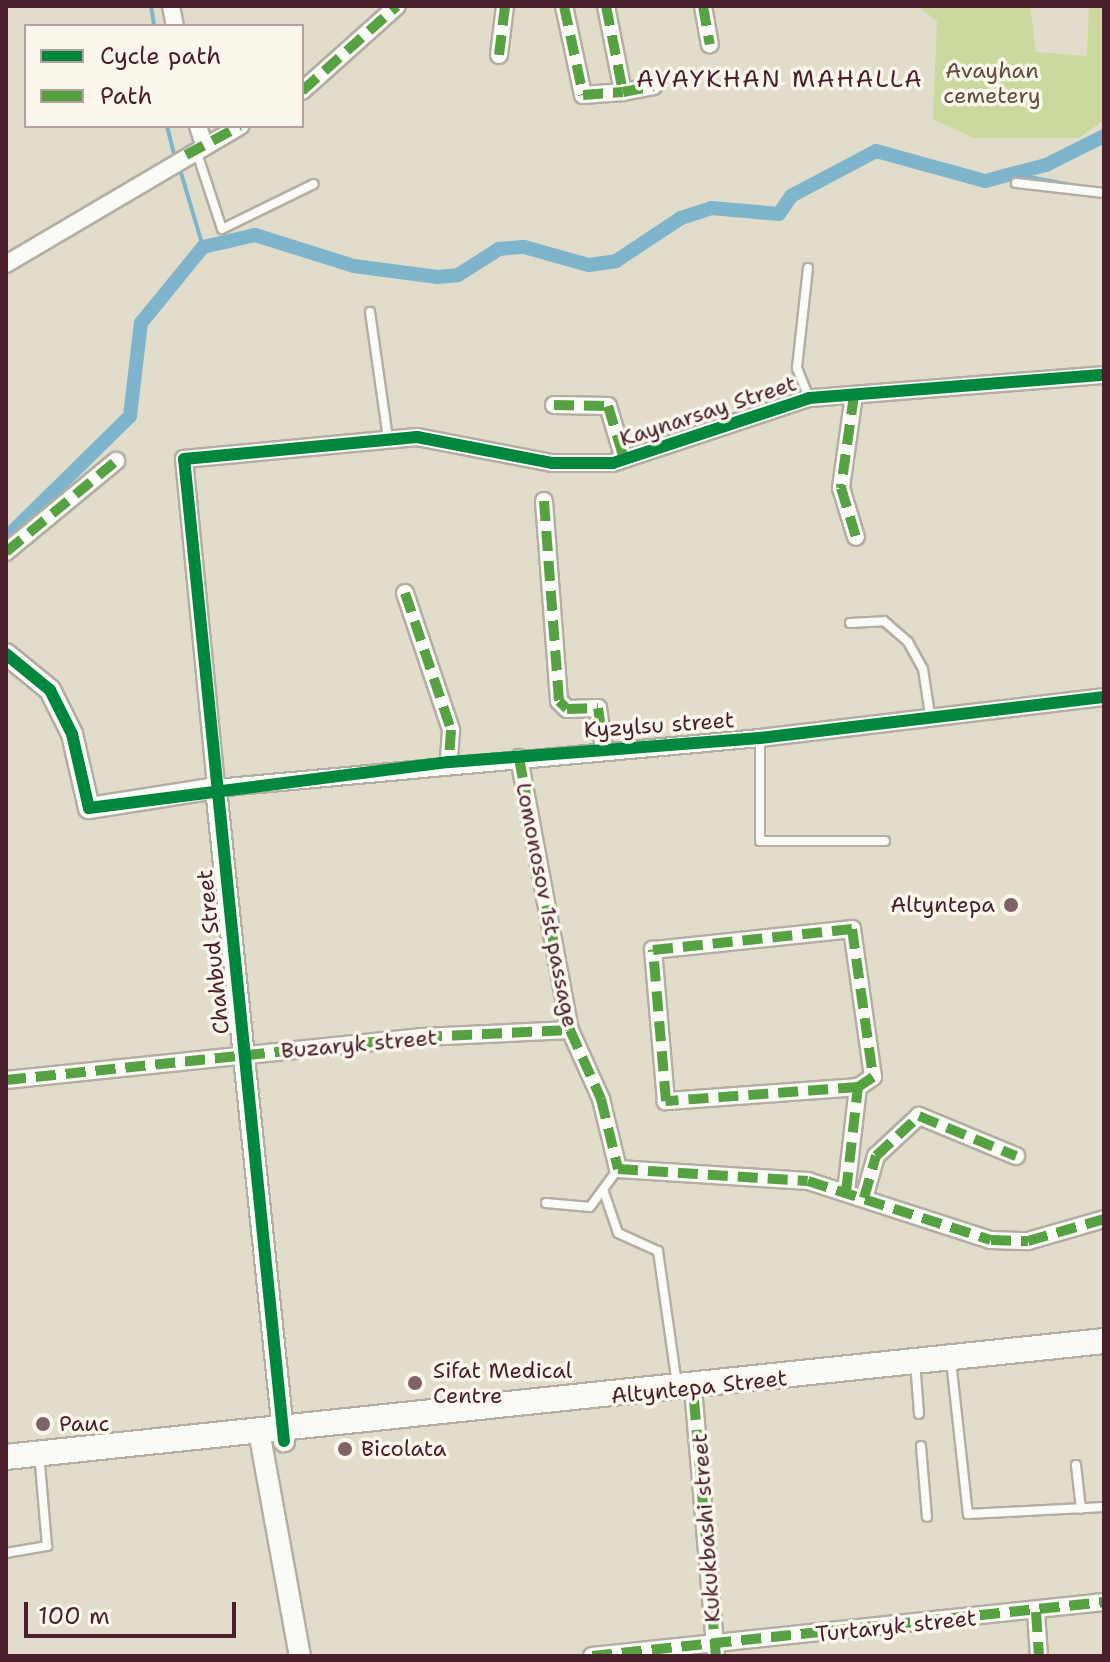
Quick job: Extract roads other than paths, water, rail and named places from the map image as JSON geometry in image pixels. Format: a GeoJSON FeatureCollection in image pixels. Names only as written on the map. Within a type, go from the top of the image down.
{"type":"FeatureCollection","features":[{"type":"Feature","properties":{"kind":"main road","name":"Altyntepa Street"},"geometry":{"type":"LineString","coordinates":[[688,1393],[1104,1341]]}},
{"type":"Feature","properties":{"kind":"main road","name":"Altyntepa Street"},"geometry":{"type":"LineString","coordinates":[[6,1469],[272,1436],[1104,1353]]}},
{"type":"Feature","properties":{"kind":"main road","name":"Altyntepa Street"},"geometry":{"type":"LineString","coordinates":[[6,1457],[272,1436]]}},
{"type":"Feature","properties":{"kind":"street"},"geometry":{"type":"LineString","coordinates":[[499,55],[505,6]]}},
{"type":"Feature","properties":{"kind":"street"},"geometry":{"type":"LineString","coordinates":[[564,6],[583,95],[653,86]]}},
{"type":"Feature","properties":{"kind":"street"},"geometry":{"type":"LineString","coordinates":[[606,6],[623,92]]}},
{"type":"Feature","properties":{"kind":"street"},"geometry":{"type":"LineString","coordinates":[[703,6],[710,44]]}},
{"type":"Feature","properties":{"kind":"street"},"geometry":{"type":"LineString","coordinates":[[304,89],[387,9]]}},
{"type":"Feature","properties":{"kind":"street"},"geometry":{"type":"LineString","coordinates":[[195,150],[198,128]]}},
{"type":"Feature","properties":{"kind":"street"},"geometry":{"type":"LineString","coordinates":[[6,264],[236,128]]}},
{"type":"Feature","properties":{"kind":"street","name":"Kaynarsay Street"},"geometry":{"type":"LineString","coordinates":[[184,459],[388,439],[490,446],[552,463],[624,459],[809,398],[1104,375]]}},
{"type":"Feature","properties":{"kind":"street"},"geometry":{"type":"LineString","coordinates":[[854,395],[841,488],[856,537]]}},
{"type":"Feature","properties":{"kind":"street"},"geometry":{"type":"LineString","coordinates":[[554,405],[608,406],[624,459]]}},
{"type":"Feature","properties":{"kind":"street","name":"Chahbud Street"},"geometry":{"type":"LineString","coordinates":[[184,459],[244,1054],[272,1436],[300,1656]]}},
{"type":"Feature","properties":{"kind":"street"},"geometry":{"type":"LineString","coordinates":[[6,552],[116,461]]}},
{"type":"Feature","properties":{"kind":"street"},"geometry":{"type":"LineString","coordinates":[[544,501],[556,603],[549,635],[559,701],[567,709],[598,708],[604,749]]}},
{"type":"Feature","properties":{"kind":"street"},"geometry":{"type":"LineString","coordinates":[[405,593],[451,730],[449,762]]}},
{"type":"Feature","properties":{"kind":"street"},"geometry":{"type":"LineString","coordinates":[[6,654],[50,690],[72,734],[89,808],[216,788]]}},
{"type":"Feature","properties":{"kind":"street","name":"Kyzylsu street"},"geometry":{"type":"LineString","coordinates":[[216,788],[449,762],[760,738],[930,715],[1104,697]]}},
{"type":"Feature","properties":{"kind":"street","name":"Lomonosov 1st passage"},"geometry":{"type":"LineString","coordinates":[[519,758],[570,1030],[601,1099],[618,1169]]}},
{"type":"Feature","properties":{"kind":"street"},"geometry":{"type":"LineString","coordinates":[[846,1192],[858,1087],[873,1077],[852,929],[653,950],[666,1101],[858,1087]]}},
{"type":"Feature","properties":{"kind":"street","name":"Buzaryk street"},"geometry":{"type":"LineString","coordinates":[[6,1080],[244,1054],[570,1030]]}},
{"type":"Feature","properties":{"kind":"street"},"geometry":{"type":"LineString","coordinates":[[864,1198],[876,1156],[919,1116],[1016,1156]]}},
{"type":"Feature","properties":{"kind":"street"},"geometry":{"type":"LineString","coordinates":[[618,1169],[808,1181],[991,1240],[1028,1241],[1104,1219]]}},
{"type":"Feature","properties":{"kind":"street","name":"Kukukbashi street"},"geometry":{"type":"LineString","coordinates":[[688,1393],[715,1650]]}},
{"type":"Feature","properties":{"kind":"street","name":"Turtaryk street"},"geometry":{"type":"LineString","coordinates":[[592,1656],[715,1650],[1104,1602]]}},
{"type":"Feature","properties":{"kind":"street"},"geometry":{"type":"LineString","coordinates":[[1036,1612],[1039,1656]]}},
{"type":"Feature","properties":{"kind":"lane"},"geometry":{"type":"LineString","coordinates":[[195,150],[222,229],[314,184]]}},
{"type":"Feature","properties":{"kind":"lane"},"geometry":{"type":"LineString","coordinates":[[1016,183],[1104,192]]}},
{"type":"Feature","properties":{"kind":"lane"},"geometry":{"type":"LineString","coordinates":[[808,268],[797,368],[809,398]]}},
{"type":"Feature","properties":{"kind":"lane"},"geometry":{"type":"LineString","coordinates":[[370,312],[388,439]]}},
{"type":"Feature","properties":{"kind":"lane"},"geometry":{"type":"LineString","coordinates":[[850,623],[884,621],[908,642],[923,669],[930,715]]}},
{"type":"Feature","properties":{"kind":"lane"},"geometry":{"type":"LineString","coordinates":[[760,738],[760,841],[885,841]]}},
{"type":"Feature","properties":{"kind":"lane"},"geometry":{"type":"LineString","coordinates":[[546,1203],[590,1207],[618,1169]]}},
{"type":"Feature","properties":{"kind":"lane"},"geometry":{"type":"LineString","coordinates":[[604,1192],[618,1233],[658,1251],[688,1393]]}},
{"type":"Feature","properties":{"kind":"lane"},"geometry":{"type":"LineString","coordinates":[[952,1370],[968,1514],[1104,1507]]}},
{"type":"Feature","properties":{"kind":"lane"},"geometry":{"type":"LineString","coordinates":[[916,1374],[919,1414]]}},
{"type":"Feature","properties":{"kind":"lane"},"geometry":{"type":"LineString","coordinates":[[921,1446],[927,1517]]}},
{"type":"Feature","properties":{"kind":"lane"},"geometry":{"type":"LineString","coordinates":[[6,1553],[47,1546],[40,1465]]}},
{"type":"Feature","properties":{"kind":"lane"},"geometry":{"type":"LineString","coordinates":[[1076,1465],[1081,1509]]}},
{"type":"Feature","properties":{"kind":"waterway"},"geometry":{"type":"LineString","coordinates":[[151,6],[154,24]]}},
{"type":"Feature","properties":{"kind":"waterway"},"geometry":{"type":"LineString","coordinates":[[168,128],[175,158]]}},
{"type":"Feature","properties":{"kind":"waterway"},"geometry":{"type":"LineString","coordinates":[[6,538],[130,416],[141,323],[203,247],[255,235],[354,266],[437,277],[458,275],[499,249],[524,247],[589,265],[616,261],[681,218],[711,208],[779,214],[791,196],[876,151],[985,181],[1046,165],[1104,136]]}},
{"type":"Feature","properties":{"kind":"waterway"},"geometry":{"type":"LineString","coordinates":[[179,166],[203,247]]}},
{"type":"Feature","properties":{"kind":"waterway"},"geometry":{"type":"LineString","coordinates":[[1013,174],[1077,186]]}},
{"type":"Feature","properties":{"kind":"place","name":"Altyntepa"},"geometry":{"type":"Point","coordinates":[1011,905]}},
{"type":"Feature","properties":{"kind":"place","name":"Sifat Medical Centre"},"geometry":{"type":"Point","coordinates":[415,1383]}},
{"type":"Feature","properties":{"kind":"place","name":"Раис"},"geometry":{"type":"Point","coordinates":[43,1424]}},
{"type":"Feature","properties":{"kind":"place","name":"Bicolata"},"geometry":{"type":"Point","coordinates":[345,1449]}},
{"type":"Feature","properties":{"kind":"district","name":"AVAYKHAN MAHALLA"},"geometry":{"type":"Point","coordinates":[780,80]}},
{"type":"Feature","properties":{"kind":"park label","name":"Avayhan cemetery"},"geometry":{"type":"Point","coordinates":[992,82]}}]}
